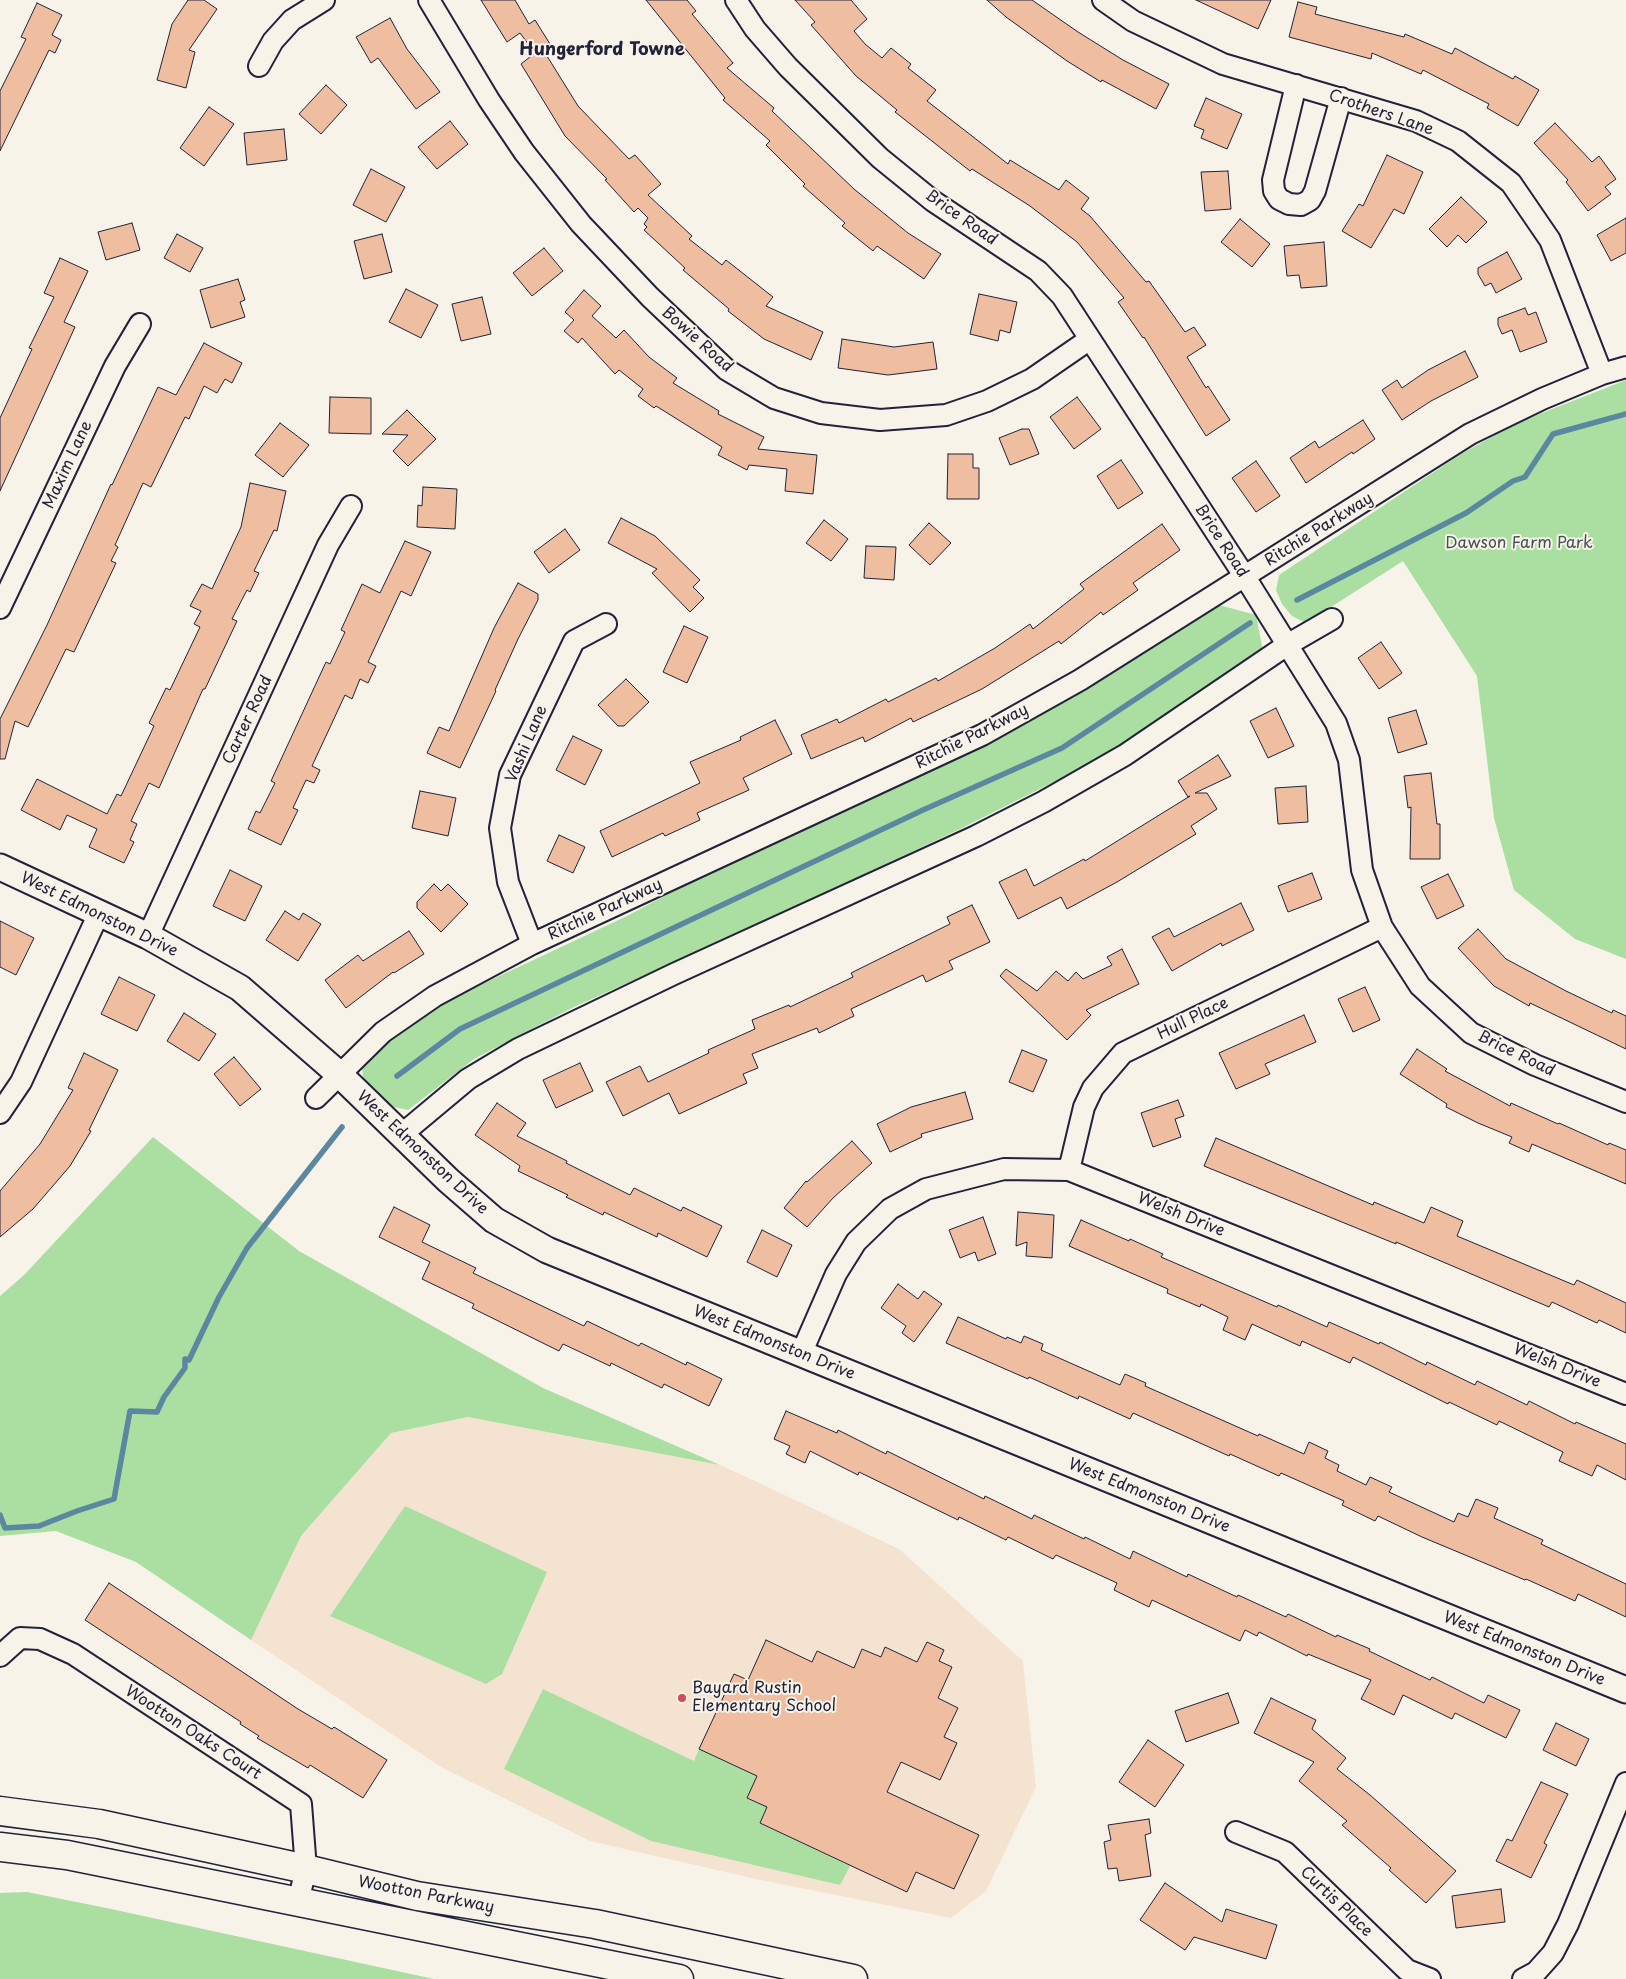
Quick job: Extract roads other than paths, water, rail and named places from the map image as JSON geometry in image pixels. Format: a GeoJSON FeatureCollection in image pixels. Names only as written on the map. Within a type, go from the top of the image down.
{"type":"FeatureCollection","features":[{"type":"Feature","properties":{"kind":"main road","name":"Wootton Parkway"},"geometry":{"type":"LineString","coordinates":[[0,1811],[99,1824],[306,1869],[417,1896],[595,1924],[853,1979]]}},
{"type":"Feature","properties":{"kind":"main road","name":"Wootton Parkway"},"geometry":{"type":"LineString","coordinates":[[0,1847],[67,1855],[679,1979]]}},
{"type":"Feature","properties":{"kind":"street"},"geometry":{"type":"LineString","coordinates":[[259,66],[273,41],[292,20],[324,0]]}},
{"type":"Feature","properties":{"kind":"street","name":"Bowie Road"},"geometry":{"type":"LineString","coordinates":[[429,0],[494,108],[540,172],[581,224],[650,297],[727,370],[774,398],[821,413],[880,420],[946,415],[987,401],[1032,379],[1090,339]]}},
{"type":"Feature","properties":{"kind":"street","name":"Brice Road"},"geometry":{"type":"LineString","coordinates":[[736,0],[755,29],[788,67],[880,158],[933,201],[1038,271],[1062,296],[1245,577],[1336,723],[1349,760],[1362,870],[1382,927],[1420,986],[1471,1033],[1535,1065],[1626,1102]]}},
{"type":"Feature","properties":{"kind":"street","name":"Crothers Lane"},"geometry":{"type":"LineString","coordinates":[[1103,0],[1133,21],[1223,64],[1416,121],[1458,141],[1510,183],[1550,240],[1602,374]]}},
{"type":"Feature","properties":{"kind":"street"},"geometry":{"type":"LineString","coordinates":[[1296,85],[1272,180],[1274,191],[1279,199],[1290,204],[1301,205],[1310,200],[1315,191],[1342,98]]}},
{"type":"Feature","properties":{"kind":"street","name":"Maxim Lane"},"geometry":{"type":"LineString","coordinates":[[0,608],[115,366],[140,324]]}},
{"type":"Feature","properties":{"kind":"street","name":"Ritchie Parkway"},"geometry":{"type":"LineString","coordinates":[[316,1098],[383,1032],[435,996],[532,944],[982,735],[1080,680],[1470,434],[1542,399],[1602,374],[1626,367]]}},
{"type":"Feature","properties":{"kind":"street","name":"Carter Road"},"geometry":{"type":"LineString","coordinates":[[148,936],[328,545],[351,506]]}},
{"type":"Feature","properties":{"kind":"street"},"geometry":{"type":"LineString","coordinates":[[401,1135],[468,1079],[518,1049],[674,974],[976,836],[1043,802],[1125,754],[1287,644],[1332,619]]}},
{"type":"Feature","properties":{"kind":"street","name":"Vashi Lane"},"geometry":{"type":"LineString","coordinates":[[532,944],[508,882],[500,828],[510,775],[574,641],[606,624]]}},
{"type":"Feature","properties":{"kind":"street","name":"West Edmonston Drive"},"geometry":{"type":"LineString","coordinates":[[0,867],[148,936],[240,988],[340,1075],[448,1180],[494,1220],[547,1250],[1626,1690]]}},
{"type":"Feature","properties":{"kind":"street"},"geometry":{"type":"LineString","coordinates":[[0,1113],[21,1082],[99,913]]}},
{"type":"Feature","properties":{"kind":"street","name":"Hull Place"},"geometry":{"type":"LineString","coordinates":[[1068,1170],[1084,1106],[1093,1088],[1123,1054],[1382,927]]}},
{"type":"Feature","properties":{"kind":"street","name":"Welsh Drive"},"geometry":{"type":"LineString","coordinates":[[801,1354],[836,1274],[856,1242],[890,1209],[926,1189],[1004,1169],[1068,1170],[1626,1394]]}},
{"type":"Feature","properties":{"kind":"street","name":"Wootton Oaks Court"},"geometry":{"type":"LineString","coordinates":[[0,1656],[20,1638],[40,1639],[73,1654],[301,1804],[306,1869],[298,1902]]}},
{"type":"Feature","properties":{"kind":"street"},"geometry":{"type":"LineString","coordinates":[[1523,1979],[1536,1972],[1553,1953],[1568,1924],[1626,1783]]}},
{"type":"Feature","properties":{"kind":"street","name":"Curtis Place"},"geometry":{"type":"LineString","coordinates":[[1236,1832],[1284,1852],[1407,1970],[1430,1979]]}},
{"type":"Feature","properties":{"kind":"waterway"},"geometry":{"type":"LineString","coordinates":[[1297,600],[1466,513],[1513,481],[1525,477],[1553,434],[1626,414]]}},
{"type":"Feature","properties":{"kind":"waterway"},"geometry":{"type":"LineString","coordinates":[[397,1076],[460,1029],[923,810],[1062,748],[1250,623]]}},
{"type":"Feature","properties":{"kind":"waterway"},"geometry":{"type":"LineString","coordinates":[[0,1515],[5,1528],[39,1526],[114,1499],[130,1411],[157,1412],[164,1397],[185,1368],[185,1359],[189,1360],[219,1297],[247,1248],[342,1127]]}},
{"type":"Feature","properties":{"kind":"place","name":"Bayard Rustin Elementary School"},"geometry":{"type":"Point","coordinates":[682,1698]}},
{"type":"Feature","properties":{"kind":"district","name":"Hungerford Towne"},"geometry":{"type":"Point","coordinates":[602,50]}},
{"type":"Feature","properties":{"kind":"park label","name":"Dawson Farm Park"},"geometry":{"type":"Point","coordinates":[1519,544]}}]}
